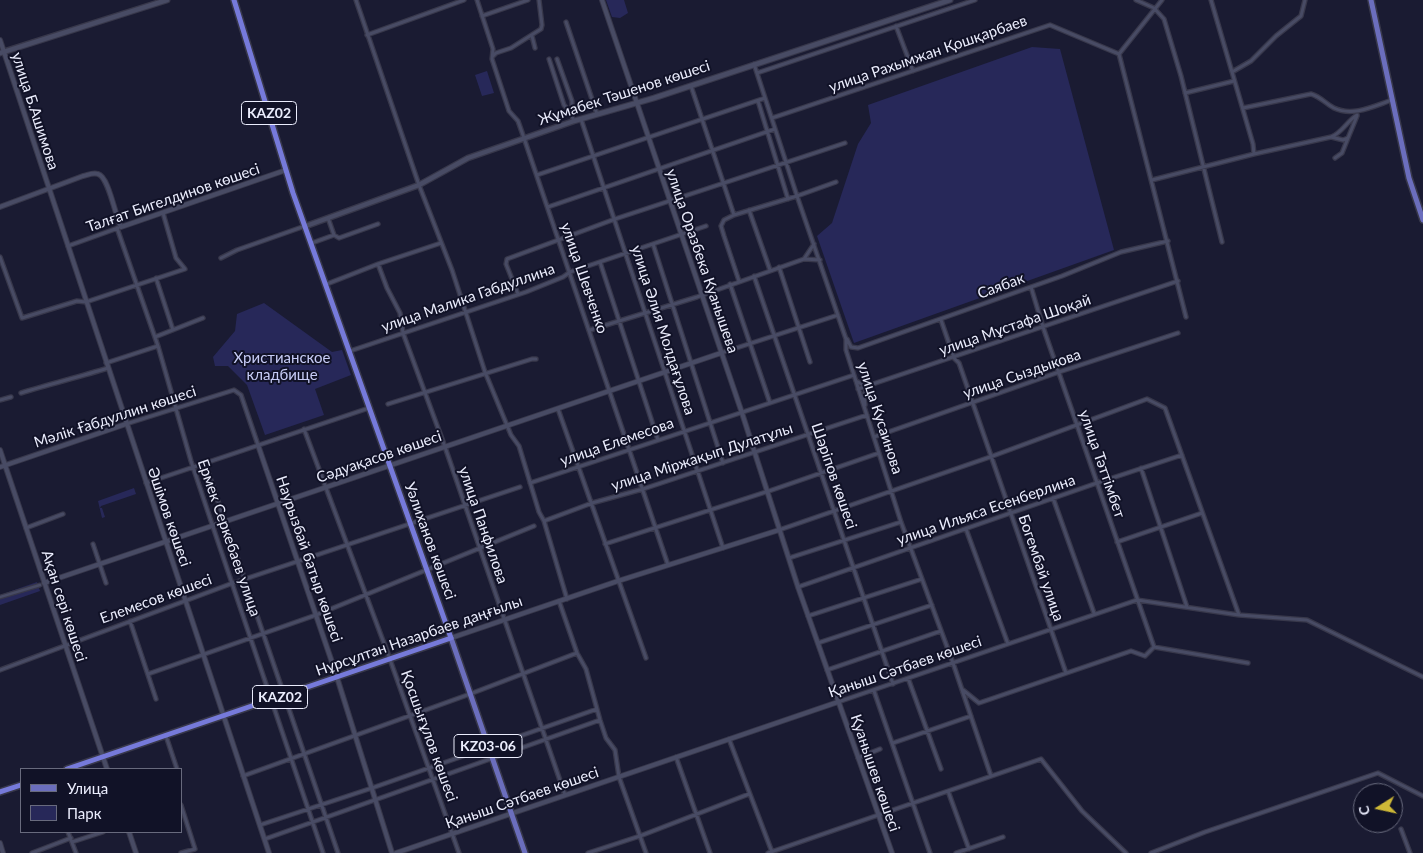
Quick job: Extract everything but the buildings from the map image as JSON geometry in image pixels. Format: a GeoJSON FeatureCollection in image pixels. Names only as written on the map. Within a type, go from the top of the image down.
{"type":"FeatureCollection","features":[{"type":"Feature","properties":{"kind":"highway","name":"KАZ02"},"geometry":{"type":"LineString","coordinates":[[234,0],[286,170],[350,351]]}},
{"type":"Feature","properties":{"kind":"highway","name":"KАZ02"},"geometry":{"type":"LineString","coordinates":[[306,226],[357,374]]}},
{"type":"Feature","properties":{"kind":"highway","name":"Уәлиханов көшесі"},"geometry":{"type":"LineString","coordinates":[[350,351],[451,638]]}},
{"type":"Feature","properties":{"kind":"highway","name":"Нұрсұлтан Назарбаев даңғылы"},"geometry":{"type":"LineString","coordinates":[[71,768],[451,638]]}},
{"type":"Feature","properties":{"kind":"highway"},"geometry":{"type":"LineString","coordinates":[[0,792],[20,785]]}},
{"type":"Feature","properties":{"kind":"main road"},"geometry":{"type":"LineString","coordinates":[[2,52],[167,0]]}},
{"type":"Feature","properties":{"kind":"main road","name":"Жұмабек Тәшенов көшесі"},"geometry":{"type":"LineString","coordinates":[[306,226],[419,185],[468,158],[524,138],[691,86],[950,0]]}},
{"type":"Feature","properties":{"kind":"main road"},"geometry":{"type":"LineString","coordinates":[[1371,0],[1409,178],[1423,220]]}},
{"type":"Feature","properties":{"kind":"main road","name":"Уәлиханов көшесі"},"geometry":{"type":"LineString","coordinates":[[451,638],[525,853]]}},
{"type":"Feature","properties":{"kind":"street"},"geometry":{"type":"LineString","coordinates":[[356,0],[419,185],[452,270],[485,372],[507,426],[519,446],[567,599]]}},
{"type":"Feature","properties":{"kind":"street"},"geometry":{"type":"LineString","coordinates":[[367,35],[464,0]]}},
{"type":"Feature","properties":{"kind":"street","name":"улица Шевченко"},"geometry":{"type":"LineString","coordinates":[[477,0],[493,49],[492,59],[509,111],[518,121],[537,175],[668,565]]}},
{"type":"Feature","properties":{"kind":"street"},"geometry":{"type":"LineString","coordinates":[[482,16],[528,0]]}},
{"type":"Feature","properties":{"kind":"street"},"geometry":{"type":"LineString","coordinates":[[492,59],[496,53],[511,48],[532,36],[542,27],[539,0]]}},
{"type":"Feature","properties":{"kind":"street","name":"улица Оразбека Куанышева"},"geometry":{"type":"LineString","coordinates":[[602,0],[680,235],[742,413],[779,530]]}},
{"type":"Feature","properties":{"kind":"street"},"geometry":{"type":"LineString","coordinates":[[757,73],[975,0]]}},
{"type":"Feature","properties":{"kind":"street"},"geometry":{"type":"LineString","coordinates":[[1136,0],[1154,8],[1164,19],[1185,92],[1222,242]]}},
{"type":"Feature","properties":{"kind":"street"},"geometry":{"type":"LineString","coordinates":[[1162,0],[1119,54],[1186,317]]}},
{"type":"Feature","properties":{"kind":"street"},"geometry":{"type":"LineString","coordinates":[[1211,0],[1243,108],[1254,154]]}},
{"type":"Feature","properties":{"kind":"street"},"geometry":{"type":"LineString","coordinates":[[1232,72],[1251,61],[1276,36],[1301,16],[1305,0]]}},
{"type":"Feature","properties":{"kind":"street"},"geometry":{"type":"LineString","coordinates":[[885,21],[888,29]]}},
{"type":"Feature","properties":{"kind":"street"},"geometry":{"type":"LineString","coordinates":[[566,22],[597,114]]}},
{"type":"Feature","properties":{"kind":"street","name":"улица Рахымжан Қошқарбаев"},"geometry":{"type":"LineString","coordinates":[[772,118],[1050,25],[1119,54]]}},
{"type":"Feature","properties":{"kind":"street"},"geometry":{"type":"LineString","coordinates":[[896,26],[912,71]]}},
{"type":"Feature","properties":{"kind":"street"},"geometry":{"type":"LineString","coordinates":[[532,36],[536,48]]}},
{"type":"Feature","properties":{"kind":"street","name":"улица Б.Ашимова"},"geometry":{"type":"LineString","coordinates":[[0,40],[2,52],[48,188]]}},
{"type":"Feature","properties":{"kind":"street"},"geometry":{"type":"LineString","coordinates":[[549,59],[564,105],[572,114]]}},
{"type":"Feature","properties":{"kind":"street"},"geometry":{"type":"LineString","coordinates":[[557,59],[572,102],[574,121]]}},
{"type":"Feature","properties":{"kind":"street","name":"улица Кусаинова"},"geometry":{"type":"LineString","coordinates":[[754,64],[846,339],[846,350],[858,390],[901,522],[991,776]]}},
{"type":"Feature","properties":{"kind":"street"},"geometry":{"type":"LineString","coordinates":[[1185,92],[1234,81]]}},
{"type":"Feature","properties":{"kind":"street"},"geometry":{"type":"LineString","coordinates":[[691,86],[734,215]]}},
{"type":"Feature","properties":{"kind":"street"},"geometry":{"type":"LineString","coordinates":[[1243,108],[1311,94],[1319,96],[1334,108],[1354,112],[1392,100]]}},
{"type":"Feature","properties":{"kind":"street"},"geometry":{"type":"LineString","coordinates":[[537,175],[649,139],[765,98]]}},
{"type":"Feature","properties":{"kind":"street"},"geometry":{"type":"LineString","coordinates":[[758,101],[788,199]]}},
{"type":"Feature","properties":{"kind":"street"},"geometry":{"type":"LineString","coordinates":[[1152,180],[1331,137],[1339,133],[1350,119],[1363,109]]}},
{"type":"Feature","properties":{"kind":"street"},"geometry":{"type":"LineString","coordinates":[[1336,158],[1342,153],[1357,115]]}},
{"type":"Feature","properties":{"kind":"street","name":"улица Әлия Молдағұлова"},"geometry":{"type":"LineString","coordinates":[[581,119],[723,548]]}},
{"type":"Feature","properties":{"kind":"street"},"geometry":{"type":"LineString","coordinates":[[548,207],[776,129]]}},
{"type":"Feature","properties":{"kind":"street"},"geometry":{"type":"LineString","coordinates":[[1331,137],[1342,140],[1348,138]]}},
{"type":"Feature","properties":{"kind":"street"},"geometry":{"type":"LineString","coordinates":[[518,294],[506,264],[507,259],[615,218],[670,202],[723,182],[845,143]]}},
{"type":"Feature","properties":{"kind":"street","name":"Талғат Бигелдинов көшесі"},"geometry":{"type":"LineString","coordinates":[[68,246],[286,170]]}},
{"type":"Feature","properties":{"kind":"street","name":"Ермек Серкебаев улица"},"geometry":{"type":"LineString","coordinates":[[48,188],[95,173],[100,174],[106,181],[212,526],[233,583],[323,853]]}},
{"type":"Feature","properties":{"kind":"street"},"geometry":{"type":"LineString","coordinates":[[739,281],[721,226],[724,220],[734,215],[836,182]]}},
{"type":"Feature","properties":{"kind":"street"},"geometry":{"type":"LineString","coordinates":[[0,207],[48,188]]}},
{"type":"Feature","properties":{"kind":"street","name":"Әшімов көшесі"},"geometry":{"type":"LineString","coordinates":[[48,188],[269,853]]}},
{"type":"Feature","properties":{"kind":"street"},"geometry":{"type":"LineString","coordinates":[[750,210],[770,270]]}},
{"type":"Feature","properties":{"kind":"street"},"geometry":{"type":"LineString","coordinates":[[0,257],[22,318],[77,301],[86,302],[184,269],[176,258],[163,213]]}},
{"type":"Feature","properties":{"kind":"street"},"geometry":{"type":"LineString","coordinates":[[328,218],[334,235],[339,238],[378,224]]}},
{"type":"Feature","properties":{"kind":"street","name":"Жұмабек Тәшенов көшесі"},"geometry":{"type":"LineString","coordinates":[[221,258],[237,250],[306,226]]}},
{"type":"Feature","properties":{"kind":"street","name":"улица Малика Габдуллина"},"geometry":{"type":"LineString","coordinates":[[350,351],[518,294],[563,277],[570,272],[706,226]]}},
{"type":"Feature","properties":{"kind":"street"},"geometry":{"type":"LineString","coordinates":[[312,243],[334,235]]}},
{"type":"Feature","properties":{"kind":"street","name":"Саябак"},"geometry":{"type":"LineString","coordinates":[[846,339],[851,347],[858,348],[1062,276],[1121,252],[1168,241]]}},
{"type":"Feature","properties":{"kind":"street"},"geometry":{"type":"LineString","coordinates":[[327,284],[378,264],[442,243]]}},
{"type":"Feature","properties":{"kind":"street"},"geometry":{"type":"LineString","coordinates":[[652,244],[723,463]]}},
{"type":"Feature","properties":{"kind":"street"},"geometry":{"type":"LineString","coordinates":[[804,259],[814,244]]}},
{"type":"Feature","properties":{"kind":"street"},"geometry":{"type":"LineString","coordinates":[[590,330],[702,295],[804,259],[820,260]]}},
{"type":"Feature","properties":{"kind":"street"},"geometry":{"type":"LineString","coordinates":[[600,262],[658,440]]}},
{"type":"Feature","properties":{"kind":"street","name":"улица Панфилова"},"geometry":{"type":"LineString","coordinates":[[378,264],[387,288],[400,313],[403,333],[445,447],[565,795]]}},
{"type":"Feature","properties":{"kind":"street"},"geometry":{"type":"LineString","coordinates":[[778,267],[810,362]]}},
{"type":"Feature","properties":{"kind":"street"},"geometry":{"type":"LineString","coordinates":[[0,273],[5,271]]}},
{"type":"Feature","properties":{"kind":"street","name":"Шәріпов көшесі"},"geometry":{"type":"LineString","coordinates":[[754,276],[820,473],[894,684]]}},
{"type":"Feature","properties":{"kind":"street"},"geometry":{"type":"LineString","coordinates":[[156,278],[173,330]]}},
{"type":"Feature","properties":{"kind":"street","name":"улица Мұстафа Шоқай"},"geometry":{"type":"LineString","coordinates":[[858,390],[1178,281]]}},
{"type":"Feature","properties":{"kind":"street"},"geometry":{"type":"LineString","coordinates":[[730,284],[770,403]]}},
{"type":"Feature","properties":{"kind":"street","name":"улица Тәттімбет"},"geometry":{"type":"LineString","coordinates":[[1031,287],[1043,327],[1154,647]]}},
{"type":"Feature","properties":{"kind":"street"},"geometry":{"type":"LineString","coordinates":[[721,353],[838,315]]}},
{"type":"Feature","properties":{"kind":"street"},"geometry":{"type":"LineString","coordinates":[[154,337],[203,318]]}},
{"type":"Feature","properties":{"kind":"street","name":"Богембай улица"},"geometry":{"type":"LineString","coordinates":[[941,320],[954,358],[959,363],[1066,673]]}},
{"type":"Feature","properties":{"kind":"street","name":"улица Сыздыкова"},"geometry":{"type":"LineString","coordinates":[[874,437],[1059,372],[1178,333]]}},
{"type":"Feature","properties":{"kind":"street"},"geometry":{"type":"LineString","coordinates":[[106,363],[158,346]]}},
{"type":"Feature","properties":{"kind":"street","name":"Сәдуақасов көшесі"},"geometry":{"type":"LineString","coordinates":[[42,584],[721,353]]}},
{"type":"Feature","properties":{"kind":"street"},"geometry":{"type":"LineString","coordinates":[[388,404],[485,372],[532,358],[536,359]]}},
{"type":"Feature","properties":{"kind":"street"},"geometry":{"type":"LineString","coordinates":[[21,393],[108,368]]}},
{"type":"Feature","properties":{"kind":"street","name":"улица Елемесова"},"geometry":{"type":"LineString","coordinates":[[530,483],[854,375]]}},
{"type":"Feature","properties":{"kind":"street"},"geometry":{"type":"LineString","coordinates":[[855,380],[867,387],[864,396],[865,409]]}},
{"type":"Feature","properties":{"kind":"street","name":"Мәлік Ғабдуллин көшесі"},"geometry":{"type":"LineString","coordinates":[[0,466],[229,391],[238,392],[241,395],[258,445]]}},
{"type":"Feature","properties":{"kind":"street"},"geometry":{"type":"LineString","coordinates":[[0,400],[11,397]]}},
{"type":"Feature","properties":{"kind":"street"},"geometry":{"type":"LineString","coordinates":[[779,530],[990,457],[1148,399],[1165,408],[1239,615]]}},
{"type":"Feature","properties":{"kind":"street"},"geometry":{"type":"LineString","coordinates":[[146,483],[369,408]]}},
{"type":"Feature","properties":{"kind":"street"},"geometry":{"type":"LineString","coordinates":[[558,409],[646,658]]}},
{"type":"Feature","properties":{"kind":"street","name":"улица Міржақып Дулатұлы"},"geometry":{"type":"LineString","coordinates":[[544,522],[592,503],[644,489],[867,415]]}},
{"type":"Feature","properties":{"kind":"street","name":"Қосшығұлов көшесі"},"geometry":{"type":"LineString","coordinates":[[304,430],[390,659],[459,853]]}},
{"type":"Feature","properties":{"kind":"street","name":"Наурызбай батыр көшесі"},"geometry":{"type":"LineString","coordinates":[[258,445],[337,677],[392,853]]}},
{"type":"Feature","properties":{"kind":"street","name":"Ақан сері көшесі"},"geometry":{"type":"LineString","coordinates":[[0,450],[42,584],[66,645],[107,768]]}},
{"type":"Feature","properties":{"kind":"street"},"geometry":{"type":"LineString","coordinates":[[605,544],[879,453]]}},
{"type":"Feature","properties":{"kind":"street","name":"улица Ильяса Есенберлина"},"geometry":{"type":"LineString","coordinates":[[798,588],[966,528],[1182,455]]}},
{"type":"Feature","properties":{"kind":"street","name":"Ермек Серкебаев улица"},"geometry":{"type":"LineString","coordinates":[[205,463],[338,853]]}},
{"type":"Feature","properties":{"kind":"street"},"geometry":{"type":"LineString","coordinates":[[1141,468],[1187,607]]}},
{"type":"Feature","properties":{"kind":"street","name":"Елемесов көшесі"},"geometry":{"type":"LineString","coordinates":[[0,670],[233,583],[520,487]]}},
{"type":"Feature","properties":{"kind":"street"},"geometry":{"type":"LineString","coordinates":[[1053,498],[1094,614]]}},
{"type":"Feature","properties":{"kind":"street"},"geometry":{"type":"LineString","coordinates":[[1117,542],[1202,513]]}},
{"type":"Feature","properties":{"kind":"street"},"geometry":{"type":"LineString","coordinates":[[26,528],[63,514]]}},
{"type":"Feature","properties":{"kind":"street"},"geometry":{"type":"LineString","coordinates":[[789,558],[901,522]]}},
{"type":"Feature","properties":{"kind":"street"},"geometry":{"type":"LineString","coordinates":[[148,674],[251,639],[366,596],[534,526]]}},
{"type":"Feature","properties":{"kind":"street"},"geometry":{"type":"LineString","coordinates":[[966,528],[1008,644]]}},
{"type":"Feature","properties":{"kind":"street","name":"Нұрсұлтан Назарбаев даңғылы"},"geometry":{"type":"LineString","coordinates":[[451,638],[618,581],[779,530]]}},
{"type":"Feature","properties":{"kind":"street","name":"Қуанышев көшесі"},"geometry":{"type":"LineString","coordinates":[[779,530],[892,853]]}},
{"type":"Feature","properties":{"kind":"street"},"geometry":{"type":"LineString","coordinates":[[93,544],[106,583]]}},
{"type":"Feature","properties":{"kind":"street"},"geometry":{"type":"LineString","coordinates":[[808,616],[922,579]]}},
{"type":"Feature","properties":{"kind":"street"},"geometry":{"type":"LineString","coordinates":[[0,597],[42,584]]}},
{"type":"Feature","properties":{"kind":"street","name":"Қаныш Сәтбаев көшесі"},"geometry":{"type":"LineString","coordinates":[[396,853],[728,738],[874,691],[1137,600],[1239,615],[1307,620],[1423,677]]}},
{"type":"Feature","properties":{"kind":"street"},"geometry":{"type":"LineString","coordinates":[[559,601],[577,653],[586,669],[606,738],[615,750],[619,777],[646,853]]}},
{"type":"Feature","properties":{"kind":"street"},"geometry":{"type":"LineString","coordinates":[[818,643],[932,605]]}},
{"type":"Feature","properties":{"kind":"street"},"geometry":{"type":"LineString","coordinates":[[130,621],[156,699]]}},
{"type":"Feature","properties":{"kind":"street"},"geometry":{"type":"LineString","coordinates":[[827,670],[941,631]]}},
{"type":"Feature","properties":{"kind":"street"},"geometry":{"type":"LineString","coordinates":[[962,690],[979,703],[1131,650],[1145,656],[1154,647],[1248,663]]}},
{"type":"Feature","properties":{"kind":"street"},"geometry":{"type":"LineString","coordinates":[[243,776],[577,653]]}},
{"type":"Feature","properties":{"kind":"street"},"geometry":{"type":"LineString","coordinates":[[908,678],[941,769]]}},
{"type":"Feature","properties":{"kind":"street"},"geometry":{"type":"LineString","coordinates":[[874,691],[930,853]]}},
{"type":"Feature","properties":{"kind":"street"},"geometry":{"type":"LineString","coordinates":[[260,825],[597,709]]}},
{"type":"Feature","properties":{"kind":"street"},"geometry":{"type":"LineString","coordinates":[[893,743],[971,716]]}},
{"type":"Feature","properties":{"kind":"street"},"geometry":{"type":"LineString","coordinates":[[264,839],[600,720]]}},
{"type":"Feature","properties":{"kind":"street"},"geometry":{"type":"LineString","coordinates":[[166,736],[177,768]]}},
{"type":"Feature","properties":{"kind":"street"},"geometry":{"type":"LineString","coordinates":[[728,738],[771,853],[1041,759],[1082,811],[1126,853]]}},
{"type":"Feature","properties":{"kind":"street"},"geometry":{"type":"LineString","coordinates":[[858,758],[880,749]]}},
{"type":"Feature","properties":{"kind":"street"},"geometry":{"type":"LineString","coordinates":[[676,757],[710,853]]}},
{"type":"Feature","properties":{"kind":"street"},"geometry":{"type":"LineString","coordinates":[[1151,853],[1205,832],[1378,773],[1423,796]]}},
{"type":"Feature","properties":{"kind":"street"},"geometry":{"type":"LineString","coordinates":[[948,791],[969,848]]}},
{"type":"Feature","properties":{"kind":"street"},"geometry":{"type":"LineString","coordinates":[[588,853],[640,836],[749,794]]}},
{"type":"Feature","properties":{"kind":"street"},"geometry":{"type":"LineString","coordinates":[[182,808],[194,849],[182,853]]}},
{"type":"Feature","properties":{"kind":"street"},"geometry":{"type":"LineString","coordinates":[[68,833],[76,853]]}},
{"type":"Feature","properties":{"kind":"street"},"geometry":{"type":"LineString","coordinates":[[32,853],[99,833]]}},
{"type":"Feature","properties":{"kind":"street"},"geometry":{"type":"LineString","coordinates":[[129,833],[136,853]]}},
{"type":"Feature","properties":{"kind":"street"},"geometry":{"type":"LineString","coordinates":[[1402,833],[1410,853]]}},
{"type":"Feature","properties":{"kind":"street"},"geometry":{"type":"LineString","coordinates":[[956,853],[1003,837]]}},
{"type":"Feature","properties":{"kind":"street"},"geometry":{"type":"LineString","coordinates":[[0,842],[4,853]]}},
{"type":"Feature","properties":{"kind":"green space"},"geometry":{"type":"Polygon","coordinates":[[[606,0],[624,0],[628,13],[620,18],[612,17],[606,0]]]}},
{"type":"Feature","properties":{"kind":"green space"},"geometry":{"type":"Polygon","coordinates":[[[1032,47],[1060,49],[1114,250],[854,343],[817,236],[832,223],[858,144],[871,123],[868,105],[1032,47]]]}},
{"type":"Feature","properties":{"kind":"green space"},"geometry":{"type":"Polygon","coordinates":[[[487,71],[494,93],[482,96],[475,75],[487,71]]]}},
{"type":"Feature","properties":{"kind":"green space","name":"Христианское кладбище"},"geometry":{"type":"Polygon","coordinates":[[[264,303],[332,352],[342,350],[351,375],[315,389],[324,415],[265,435],[247,385],[228,366],[215,366],[213,357],[235,331],[237,314],[264,303]]]}},
{"type":"Feature","properties":{"kind":"green space"},"geometry":{"type":"Polygon","coordinates":[[[134,488],[136,494],[101,506],[100,508],[102,508],[105,517],[102,518],[98,501],[134,488]]]}},
{"type":"Feature","properties":{"kind":"green space"},"geometry":{"type":"Polygon","coordinates":[[[37,582],[40,591],[0,605],[0,595],[37,582]]]}}]}
